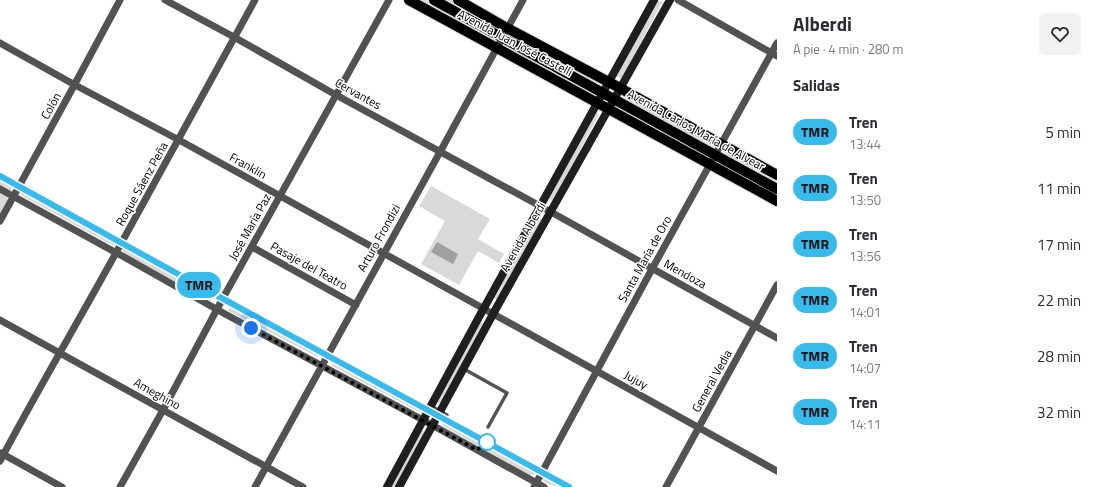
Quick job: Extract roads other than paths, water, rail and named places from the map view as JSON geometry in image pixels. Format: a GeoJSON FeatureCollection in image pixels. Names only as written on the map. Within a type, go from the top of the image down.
{"type":"FeatureCollection","features":[{"type":"Feature","properties":{"kind":"main road","name":"Avenida Juan José Castelli"},"geometry":{"type":"LineString","coordinates":[[409,0],[597,103],[611,104]]}},
{"type":"Feature","properties":{"kind":"main road","name":"Avenida Juan José Castelli"},"geometry":{"type":"LineString","coordinates":[[434,0],[603,93]]}},
{"type":"Feature","properties":{"kind":"main road","name":"Avenida Juan José Castelli"},"geometry":{"type":"LineString","coordinates":[[458,0],[507,28],[609,82]]}},
{"type":"Feature","properties":{"kind":"main road","name":"Avenida Alberdi"},"geometry":{"type":"LineString","coordinates":[[387,487],[654,0]]}},
{"type":"Feature","properties":{"kind":"main road","name":"Avenida Alberdi"},"geometry":{"type":"LineString","coordinates":[[399,487],[433,425],[443,413],[464,368],[493,313],[670,0]]}},
{"type":"Feature","properties":{"kind":"main road","name":"Avenida Carlos María de Alvear"},"geometry":{"type":"LineString","coordinates":[[609,82],[720,145],[777,175]]}},
{"type":"Feature","properties":{"kind":"main road","name":"Avenida Carlos María de Alvear"},"geometry":{"type":"LineString","coordinates":[[603,93],[611,104],[709,164],[777,201]]}},
{"type":"Feature","properties":{"kind":"main road","name":"Avenida Carlos María de Alvear"},"geometry":{"type":"LineString","coordinates":[[611,104],[714,155],[777,189]]}},
{"type":"Feature","properties":{"kind":"street","name":"Colón"},"geometry":{"type":"LineString","coordinates":[[0,221],[120,0]]}},
{"type":"Feature","properties":{"kind":"street","name":"Cervantes"},"geometry":{"type":"LineString","coordinates":[[165,0],[540,207]]}},
{"type":"Feature","properties":{"kind":"street","name":"Roque Sáenz Peña"},"geometry":{"type":"LineString","coordinates":[[1,456],[179,140],[255,0]]}},
{"type":"Feature","properties":{"kind":"street","name":"José María Paz"},"geometry":{"type":"LineString","coordinates":[[120,487],[389,0]]}},
{"type":"Feature","properties":{"kind":"street","name":"Arturo Frondizi"},"geometry":{"type":"LineString","coordinates":[[254,487],[523,0]]}},
{"type":"Feature","properties":{"kind":"street"},"geometry":{"type":"LineString","coordinates":[[678,0],[774,55]]}},
{"type":"Feature","properties":{"kind":"street","name":"Franklin"},"geometry":{"type":"LineString","coordinates":[[0,43],[484,308]]}},
{"type":"Feature","properties":{"kind":"street","name":"Santa María de Oro"},"geometry":{"type":"LineString","coordinates":[[535,485],[714,155],[774,55],[777,43]]}},
{"type":"Feature","properties":{"kind":"street"},"geometry":{"type":"LineString","coordinates":[[0,189],[217,309],[433,425],[535,485],[544,487]]}},
{"type":"Feature","properties":{"kind":"street","name":"Mendoza"},"geometry":{"type":"LineString","coordinates":[[540,207],[777,338]]}},
{"type":"Feature","properties":{"kind":"street","name":"Pasaje del Teatro"},"geometry":{"type":"LineString","coordinates":[[252,247],[356,304]]}},
{"type":"Feature","properties":{"kind":"street","name":"General Vedia"},"geometry":{"type":"LineString","coordinates":[[666,487],[777,285]]}},
{"type":"Feature","properties":{"kind":"street","name":"Jujuy"},"geometry":{"type":"LineString","coordinates":[[484,308],[777,471]]}},
{"type":"Feature","properties":{"kind":"street","name":"Ameghino"},"geometry":{"type":"LineString","coordinates":[[0,320],[303,487]]}},
{"type":"Feature","properties":{"kind":"street"},"geometry":{"type":"LineString","coordinates":[[1,456],[62,487]]}},
{"type":"Feature","properties":{"kind":"lane"},"geometry":{"type":"LineString","coordinates":[[464,368],[507,393],[488,427]]}},
{"type":"Feature","properties":{"kind":"lane"},"geometry":{"type":"LineString","coordinates":[[431,406],[443,413]]}},
{"type":"Feature","properties":{"kind":"railway"},"geometry":{"type":"LineString","coordinates":[[0,176],[569,487]]}},
{"type":"Feature","properties":{"kind":"train","name":"TMR"},"geometry":{"type":"LineString","coordinates":[[0,176],[569,487]]}}]}
